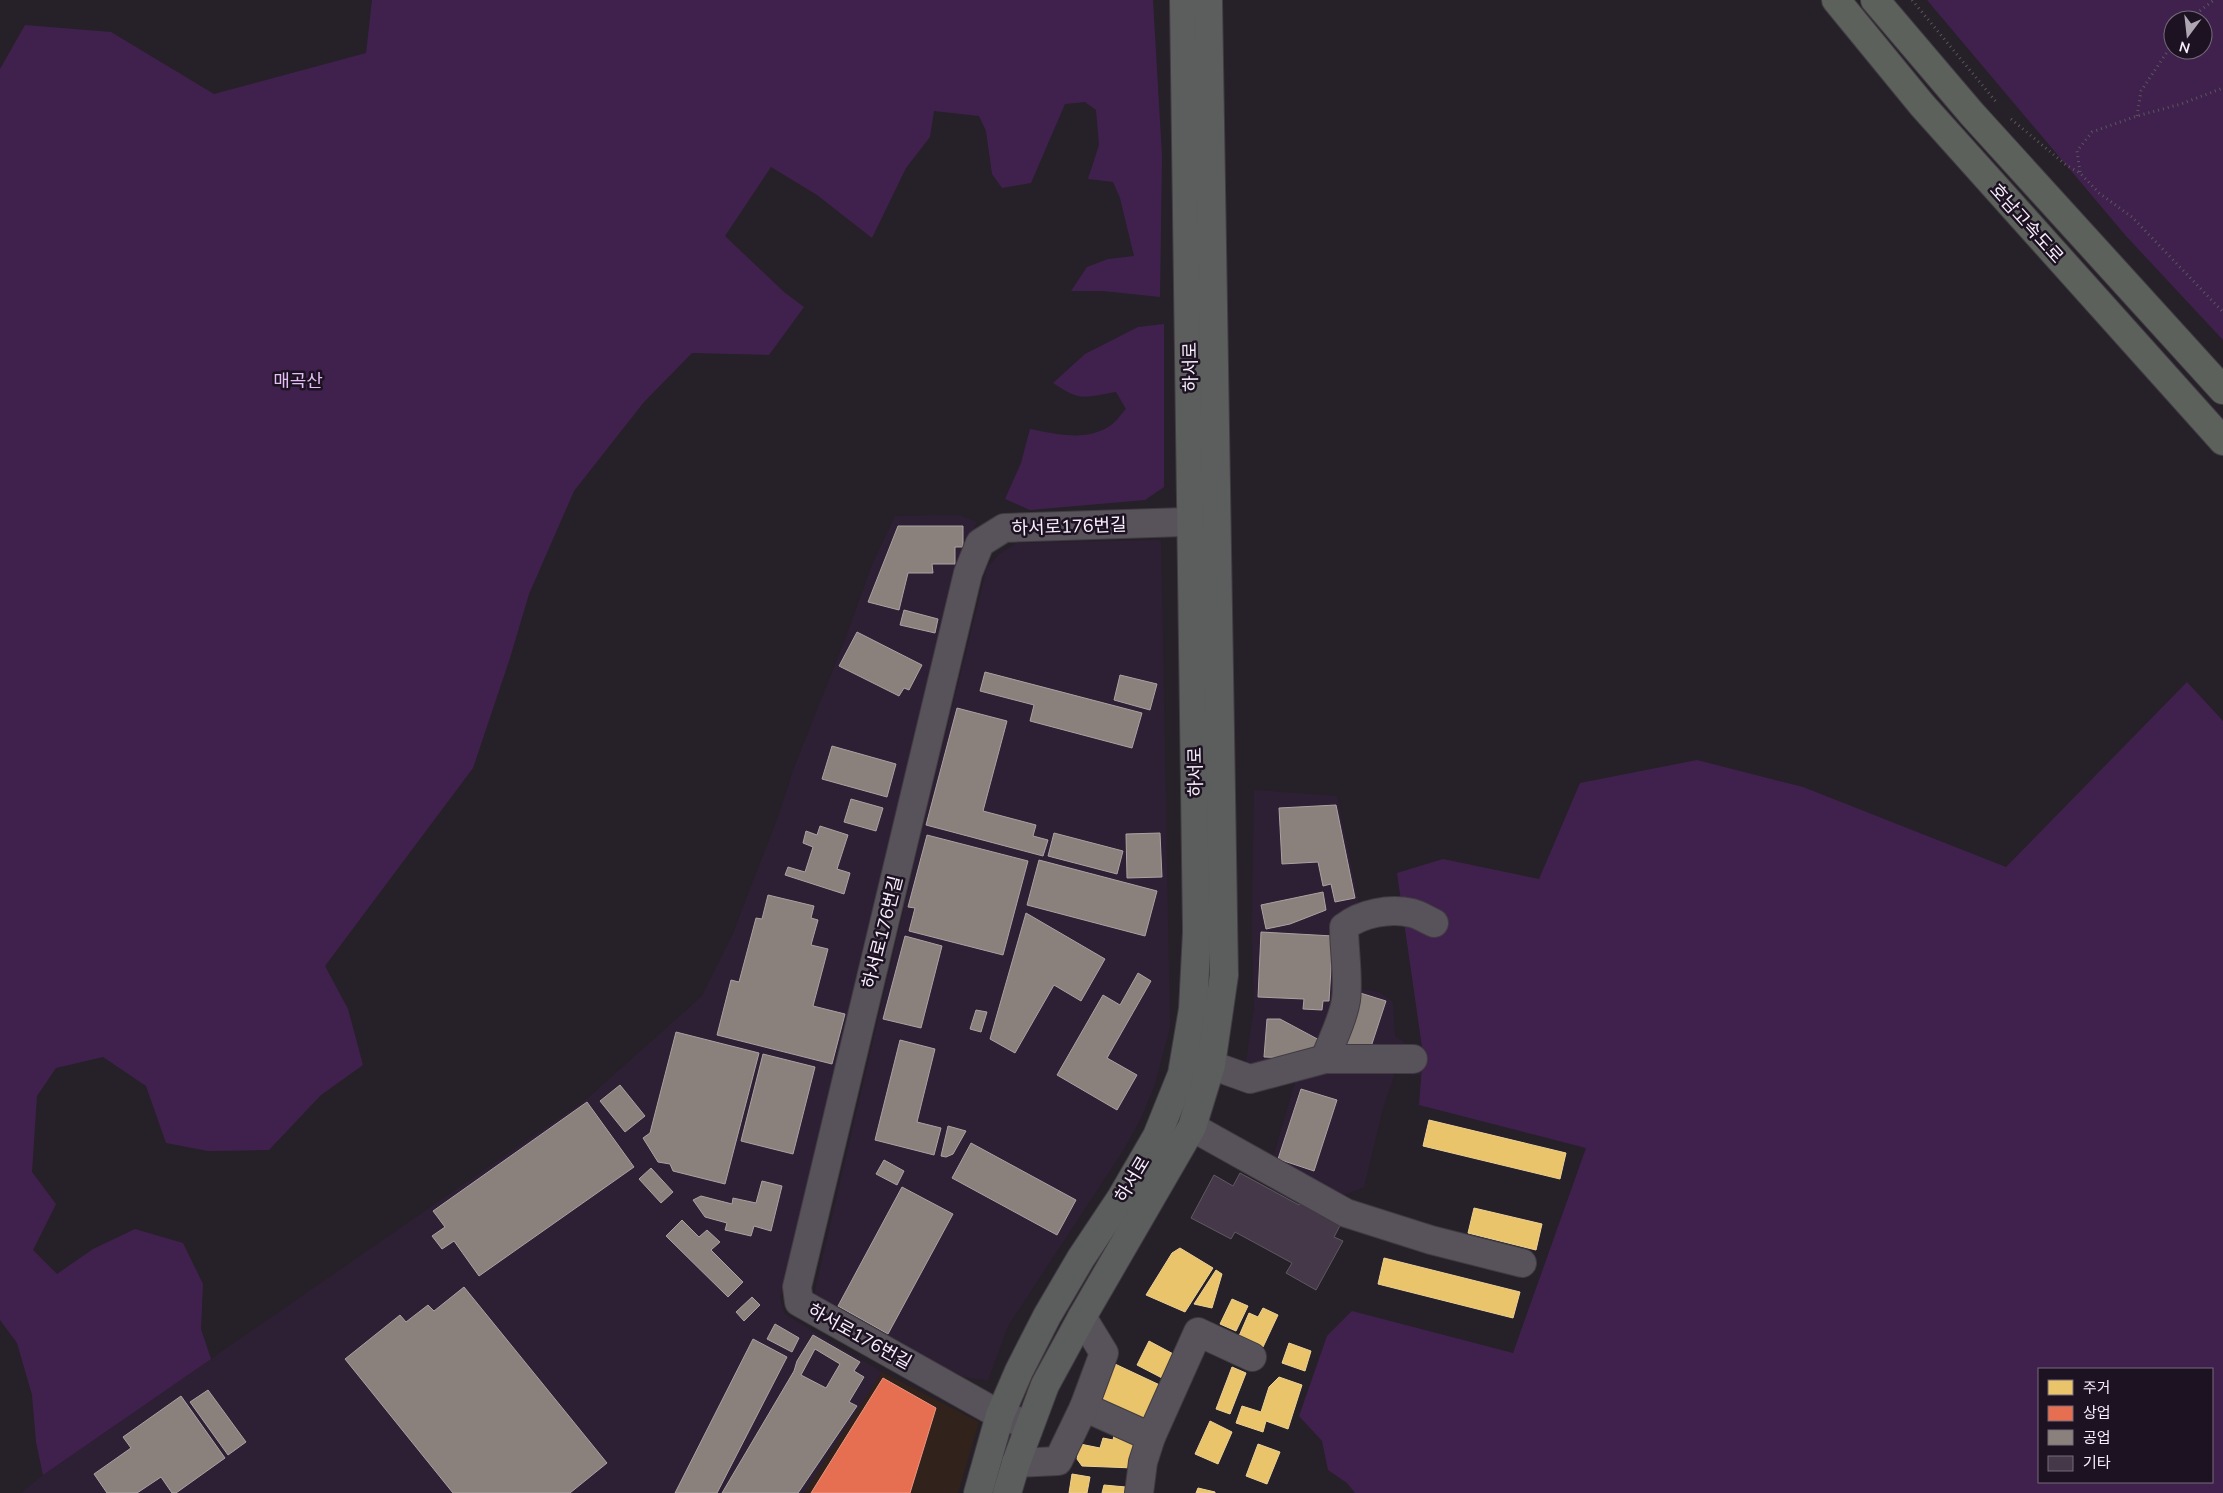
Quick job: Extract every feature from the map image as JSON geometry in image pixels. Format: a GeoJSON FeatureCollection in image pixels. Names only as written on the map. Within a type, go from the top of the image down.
{"type":"FeatureCollection","features":[{"type":"Feature","properties":{"kind":"highway","name":"호남고속도로"},"geometry":{"type":"LineString","coordinates":[[1836,0],[1922,105],[2223,441]]}},
{"type":"Feature","properties":{"kind":"highway","name":"호남고속도로"},"geometry":{"type":"LineString","coordinates":[[1875,0],[1972,114],[2223,390]]}},
{"type":"Feature","properties":{"kind":"main road","name":"하서로"},"geometry":{"type":"LineString","coordinates":[[1007,1493],[1029,1425],[1045,1385],[1082,1317],[1192,1127],[1211,1065],[1224,975],[1184,0]]}},
{"type":"Feature","properties":{"kind":"main road","name":"하서로"},"geometry":{"type":"LineString","coordinates":[[978,1493],[1000,1415],[1019,1371],[1081,1258],[1121,1198],[1157,1136],[1182,1074],[1192,1009],[1197,932],[1204,521],[1208,0]]}},
{"type":"Feature","properties":{"kind":"street","name":"하서로176번길"},"geometry":{"type":"LineString","coordinates":[[1029,1425],[1000,1415],[799,1302],[796,1287],[968,573],[980,543],[1004,528],[1204,521]]}},
{"type":"Feature","properties":{"kind":"street"},"geometry":{"type":"LineString","coordinates":[[1325,1059],[1346,1001],[1347,973],[1344,954],[1344,927],[1355,918],[1383,912],[1412,913],[1434,923]]}},
{"type":"Feature","properties":{"kind":"street"},"geometry":{"type":"LineString","coordinates":[[1211,1065],[1250,1079],[1325,1059],[1413,1059]]}},
{"type":"Feature","properties":{"kind":"street"},"geometry":{"type":"LineString","coordinates":[[1192,1127],[1346,1213],[1431,1240],[1522,1263]]}},
{"type":"Feature","properties":{"kind":"street"},"geometry":{"type":"LineString","coordinates":[[1016,1463],[1058,1460],[1084,1407],[1104,1353],[1082,1317]]}},
{"type":"Feature","properties":{"kind":"street"},"geometry":{"type":"LineString","coordinates":[[1139,1493],[1143,1462],[1152,1437],[1198,1332],[1252,1358]]}},
{"type":"Feature","properties":{"kind":"street"},"geometry":{"type":"LineString","coordinates":[[1084,1407],[1152,1437]]}},
{"type":"Feature","properties":{"kind":"path"},"geometry":{"type":"LineString","coordinates":[[1912,0],[2002,109]]}},
{"type":"Feature","properties":{"kind":"path"},"geometry":{"type":"LineString","coordinates":[[2201,10],[2214,0]]}},
{"type":"Feature","properties":{"kind":"path"},"geometry":{"type":"LineString","coordinates":[[2137,116],[2141,91],[2163,59]]}},
{"type":"Feature","properties":{"kind":"path"},"geometry":{"type":"LineString","coordinates":[[2080,172],[2077,151],[2092,132],[2137,116],[2181,104],[2223,88]]}},
{"type":"Feature","properties":{"kind":"path"},"geometry":{"type":"LineString","coordinates":[[2008,116],[2066,165],[2080,172],[2099,193],[2132,217],[2223,312]]}},
{"type":"Feature","properties":{"kind":"shaded area"},"geometry":{"type":"Polygon","coordinates":[[[960,515],[977,522],[953,571],[817,1158],[780,1297],[784,1314],[882,1372],[804,1493],[21,1493],[43,1475],[587,1099],[702,996],[732,936],[872,565],[895,516],[960,515]]]}},
{"type":"Feature","properties":{"kind":"shaded area"},"geometry":{"type":"Polygon","coordinates":[[[1161,540],[1170,1027],[1155,1084],[1141,1118],[1124,1149],[1008,1326],[988,1380],[964,1377],[908,1351],[813,1299],[925,818],[987,568],[999,554],[1017,543],[1161,540]]]}},
{"type":"Feature","properties":{"kind":"shaded area"},"geometry":{"type":"Polygon","coordinates":[[[1254,790],[1337,796],[1359,904],[1338,913],[1336,928],[1342,986],[1379,992],[1393,1002],[1395,1036],[1423,1055],[1421,1075],[1395,1074],[1383,1108],[1364,1187],[1344,1195],[1313,1184],[1271,1164],[1298,1073],[1245,1068],[1254,1009],[1252,932],[1254,790]]]}},
{"type":"Feature","properties":{"kind":"shaded area"},"geometry":{"type":"Polygon","coordinates":[[[882,1372],[979,1422],[958,1493],[804,1493],[882,1372]]]}},
{"type":"Feature","properties":{"kind":"green space","name":"매곡산"},"geometry":{"type":"Polygon","coordinates":[[[372,0],[1153,0],[1162,156],[1160,297],[1103,291],[1071,291],[1087,267],[1108,259],[1134,256],[1120,198],[1113,182],[1088,179],[1099,145],[1096,110],[1085,102],[1065,104],[1031,183],[1002,188],[992,174],[986,131],[979,116],[934,111],[930,137],[906,168],[872,238],[817,195],[771,167],[725,236],[784,292],[804,307],[769,355],[692,353],[644,402],[574,491],[529,594],[510,658],[473,768],[325,966],[348,1009],[363,1065],[321,1095],[269,1150],[208,1151],[166,1143],[146,1086],[103,1057],[56,1068],[37,1096],[32,1172],[56,1204],[33,1250],[57,1274],[93,1249],[135,1229],[183,1243],[203,1284],[201,1329],[211,1359],[43,1475],[36,1442],[32,1395],[17,1343],[0,1320],[0,69],[25,25],[111,32],[214,94],[366,53],[372,0]]]}},
{"type":"Feature","properties":{"kind":"green space"},"geometry":{"type":"Polygon","coordinates":[[[1927,0],[2223,0],[2223,340],[2126,236],[1927,0]]]}},
{"type":"Feature","properties":{"kind":"green space"},"geometry":{"type":"Polygon","coordinates":[[[1164,324],[1164,487],[1145,500],[1030,510],[1005,499],[1021,463],[1030,429],[1071,435],[1091,434],[1110,426],[1126,409],[1116,392],[1083,397],[1070,393],[1053,383],[1085,354],[1138,327],[1164,324]]]}},
{"type":"Feature","properties":{"kind":"green space"},"geometry":{"type":"Polygon","coordinates":[[[2187,682],[2223,721],[2223,1493],[1355,1493],[1347,1483],[1328,1470],[1322,1441],[1299,1416],[1327,1336],[1352,1311],[1513,1353],[1586,1148],[1419,1105],[1423,1054],[1397,873],[1443,859],[1539,879],[1580,783],[1697,760],[1803,787],[2006,867],[2187,682]]]}},
{"type":"Feature","properties":{"kind":"building: 주거"},"geometry":{"type":"Polygon","coordinates":[[[1429,1120],[1566,1153],[1560,1179],[1423,1146],[1429,1120]]]}},
{"type":"Feature","properties":{"kind":"building: 주거"},"geometry":{"type":"Polygon","coordinates":[[[1474,1208],[1542,1224],[1536,1250],[1468,1233],[1474,1208]]]}},
{"type":"Feature","properties":{"kind":"building: 주거"},"geometry":{"type":"Polygon","coordinates":[[[1180,1248],[1213,1268],[1185,1312],[1146,1295],[1172,1253],[1180,1248]]]}},
{"type":"Feature","properties":{"kind":"building: 주거"},"geometry":{"type":"Polygon","coordinates":[[[1384,1258],[1520,1292],[1513,1318],[1378,1284],[1384,1258]]]}},
{"type":"Feature","properties":{"kind":"building: 주거"},"geometry":{"type":"Polygon","coordinates":[[[1216,1270],[1222,1274],[1212,1308],[1194,1304],[1216,1270]]]}},
{"type":"Feature","properties":{"kind":"building: 주거"},"geometry":{"type":"Polygon","coordinates":[[[1232,1299],[1248,1306],[1236,1331],[1220,1324],[1232,1299]]]}},
{"type":"Feature","properties":{"kind":"building: 주거"},"geometry":{"type":"Polygon","coordinates":[[[1263,1308],[1278,1315],[1263,1347],[1239,1336],[1249,1313],[1258,1317],[1263,1308]]]}},
{"type":"Feature","properties":{"kind":"building: 주거"},"geometry":{"type":"Polygon","coordinates":[[[1149,1341],[1177,1356],[1164,1379],[1137,1365],[1149,1341]]]}},
{"type":"Feature","properties":{"kind":"building: 주거"},"geometry":{"type":"Polygon","coordinates":[[[1289,1343],[1311,1351],[1305,1371],[1282,1363],[1289,1343]]]}},
{"type":"Feature","properties":{"kind":"building: 주거"},"geometry":{"type":"Polygon","coordinates":[[[1115,1364],[1164,1387],[1147,1422],[1102,1401],[1101,1392],[1115,1364]]]}},
{"type":"Feature","properties":{"kind":"building: 주거"},"geometry":{"type":"Polygon","coordinates":[[[1232,1367],[1246,1373],[1230,1414],[1216,1409],[1232,1367]]]}},
{"type":"Feature","properties":{"kind":"building: 주거"},"geometry":{"type":"Polygon","coordinates":[[[1279,1377],[1302,1385],[1288,1429],[1266,1421],[1263,1432],[1236,1423],[1242,1406],[1261,1412],[1269,1387],[1279,1377]]]}},
{"type":"Feature","properties":{"kind":"building: 주거"},"geometry":{"type":"Polygon","coordinates":[[[1210,1421],[1232,1432],[1218,1464],[1195,1454],[1210,1421]]]}},
{"type":"Feature","properties":{"kind":"building: 주거"},"geometry":{"type":"Polygon","coordinates":[[[1115,1431],[1136,1436],[1134,1468],[1082,1466],[1077,1459],[1080,1444],[1100,1448],[1103,1438],[1113,1440],[1115,1431]]]}},
{"type":"Feature","properties":{"kind":"building: 주거"},"geometry":{"type":"Polygon","coordinates":[[[1258,1444],[1280,1452],[1267,1484],[1246,1476],[1258,1444]]]}},
{"type":"Feature","properties":{"kind":"building: 주거"},"geometry":{"type":"Polygon","coordinates":[[[1072,1474],[1090,1477],[1087,1493],[1069,1493],[1072,1474]]]}},
{"type":"Feature","properties":{"kind":"building: 주거"},"geometry":{"type":"Polygon","coordinates":[[[1104,1485],[1126,1487],[1125,1493],[1102,1493],[1104,1485]]]}},
{"type":"Feature","properties":{"kind":"building: 주거"},"geometry":{"type":"Polygon","coordinates":[[[1198,1488],[1215,1492],[1215,1493],[1196,1493],[1198,1488]]]}},
{"type":"Feature","properties":{"kind":"building: 상업"},"geometry":{"type":"Polygon","coordinates":[[[883,1378],[936,1408],[910,1493],[811,1493],[883,1378]]]}},
{"type":"Feature","properties":{"kind":"building: 공업"},"geometry":{"type":"Polygon","coordinates":[[[898,526],[963,526],[963,547],[955,547],[955,564],[932,564],[933,573],[908,573],[899,610],[868,602],[898,526]]]}},
{"type":"Feature","properties":{"kind":"building: 공업"},"geometry":{"type":"Polygon","coordinates":[[[904,610],[938,619],[935,633],[900,625],[904,610]]]}},
{"type":"Feature","properties":{"kind":"building: 공업"},"geometry":{"type":"Polygon","coordinates":[[[857,632],[922,665],[909,690],[904,688],[899,696],[839,666],[857,632]]]}},
{"type":"Feature","properties":{"kind":"building: 공업"},"geometry":{"type":"Polygon","coordinates":[[[985,672],[1142,713],[1132,748],[1030,721],[1034,705],[980,691],[985,672]]]}},
{"type":"Feature","properties":{"kind":"building: 공업"},"geometry":{"type":"Polygon","coordinates":[[[1120,675],[1157,684],[1150,710],[1114,700],[1120,675]]]}},
{"type":"Feature","properties":{"kind":"building: 공업"},"geometry":{"type":"Polygon","coordinates":[[[957,708],[1007,721],[983,811],[1036,825],[1033,836],[1048,840],[1043,856],[926,825],[957,708]]]}},
{"type":"Feature","properties":{"kind":"building: 공업"},"geometry":{"type":"Polygon","coordinates":[[[832,746],[896,764],[887,797],[822,779],[832,746]]]}},
{"type":"Feature","properties":{"kind":"building: 공업"},"geometry":{"type":"Polygon","coordinates":[[[851,799],[883,808],[876,831],[844,822],[851,799]]]}},
{"type":"Feature","properties":{"kind":"building: 공업"},"geometry":{"type":"Polygon","coordinates":[[[1336,805],[1355,898],[1335,902],[1331,884],[1323,886],[1318,862],[1282,864],[1279,808],[1336,805]]]}},
{"type":"Feature","properties":{"kind":"building: 공업"},"geometry":{"type":"Polygon","coordinates":[[[820,826],[848,835],[837,869],[850,873],[844,894],[785,875],[788,867],[805,872],[813,847],[803,843],[806,831],[817,835],[820,826]]]}},
{"type":"Feature","properties":{"kind":"building: 공업"},"geometry":{"type":"Polygon","coordinates":[[[1054,833],[1123,851],[1117,874],[1048,856],[1054,833]]]}},
{"type":"Feature","properties":{"kind":"building: 공업"},"geometry":{"type":"Polygon","coordinates":[[[1160,833],[1162,877],[1127,878],[1126,834],[1160,833]]]}},
{"type":"Feature","properties":{"kind":"building: 공업"},"geometry":{"type":"Polygon","coordinates":[[[927,835],[1028,861],[1003,955],[909,931],[915,908],[908,907],[927,835]]]}},
{"type":"Feature","properties":{"kind":"building: 공업"},"geometry":{"type":"Polygon","coordinates":[[[1039,860],[1157,891],[1145,936],[1027,905],[1039,860]]]}},
{"type":"Feature","properties":{"kind":"building: 공업"},"geometry":{"type":"Polygon","coordinates":[[[1323,892],[1326,910],[1290,924],[1266,929],[1261,905],[1323,892]]]}},
{"type":"Feature","properties":{"kind":"building: 공업"},"geometry":{"type":"Polygon","coordinates":[[[768,895],[814,906],[811,918],[818,920],[811,945],[828,949],[813,1006],[845,1014],[832,1064],[717,1035],[731,980],[739,982],[756,918],[762,919],[768,895]]]}},
{"type":"Feature","properties":{"kind":"building: 공업"},"geometry":{"type":"Polygon","coordinates":[[[1026,913],[1105,959],[1081,1001],[1054,985],[1015,1053],[990,1039],[1026,913]]]}},
{"type":"Feature","properties":{"kind":"building: 공업"},"geometry":{"type":"Polygon","coordinates":[[[1261,932],[1333,936],[1329,1001],[1323,1001],[1322,1010],[1303,1009],[1304,999],[1258,997],[1261,932]]]}},
{"type":"Feature","properties":{"kind":"building: 공업"},"geometry":{"type":"Polygon","coordinates":[[[905,936],[942,946],[921,1028],[883,1019],[905,936]]]}},
{"type":"Feature","properties":{"kind":"building: 공업"},"geometry":{"type":"Polygon","coordinates":[[[1138,973],[1151,981],[1107,1058],[1137,1075],[1117,1110],[1057,1075],[1103,995],[1120,1005],[1138,973]]]}},
{"type":"Feature","properties":{"kind":"building: 공업"},"geometry":{"type":"Polygon","coordinates":[[[1357,992],[1386,1001],[1368,1056],[1339,1046],[1357,992]]]}},
{"type":"Feature","properties":{"kind":"building: 공업"},"geometry":{"type":"Polygon","coordinates":[[[976,1010],[987,1012],[981,1032],[970,1029],[976,1010]]]}},
{"type":"Feature","properties":{"kind":"building: 공업"},"geometry":{"type":"Polygon","coordinates":[[[1267,1019],[1280,1019],[1323,1042],[1322,1050],[1292,1058],[1264,1057],[1267,1019]]]}},
{"type":"Feature","properties":{"kind":"building: 공업"},"geometry":{"type":"Polygon","coordinates":[[[676,1032],[759,1053],[725,1184],[673,1171],[670,1164],[658,1162],[643,1138],[650,1133],[676,1032]]]}},
{"type":"Feature","properties":{"kind":"building: 공업"},"geometry":{"type":"Polygon","coordinates":[[[900,1040],[935,1049],[917,1122],[941,1128],[934,1155],[875,1140],[900,1040]]]}},
{"type":"Feature","properties":{"kind":"building: 공업"},"geometry":{"type":"Polygon","coordinates":[[[763,1054],[815,1067],[793,1154],[741,1141],[763,1054]]]}},
{"type":"Feature","properties":{"kind":"building: 공업"},"geometry":{"type":"Polygon","coordinates":[[[620,1085],[645,1116],[625,1132],[600,1101],[620,1085]]]}},
{"type":"Feature","properties":{"kind":"building: 공업"},"geometry":{"type":"Polygon","coordinates":[[[1301,1089],[1337,1100],[1314,1171],[1278,1159],[1301,1089]]]}},
{"type":"Feature","properties":{"kind":"building: 공업"},"geometry":{"type":"Polygon","coordinates":[[[587,1102],[634,1167],[479,1276],[454,1241],[442,1249],[432,1236],[445,1227],[433,1211],[587,1102]]]}},
{"type":"Feature","properties":{"kind":"building: 공업"},"geometry":{"type":"Polygon","coordinates":[[[948,1126],[966,1131],[953,1154],[946,1157],[941,1156],[948,1126]]]}},
{"type":"Feature","properties":{"kind":"building: 공업"},"geometry":{"type":"Polygon","coordinates":[[[971,1143],[1076,1200],[1057,1235],[952,1178],[971,1143]]]}},
{"type":"Feature","properties":{"kind":"building: 공업"},"geometry":{"type":"Polygon","coordinates":[[[884,1160],[904,1171],[897,1185],[876,1174],[884,1160]]]}},
{"type":"Feature","properties":{"kind":"building: 공업"},"geometry":{"type":"Polygon","coordinates":[[[651,1168],[673,1192],[661,1203],[639,1179],[651,1168]]]}},
{"type":"Feature","properties":{"kind":"building: 공업"},"geometry":{"type":"Polygon","coordinates":[[[762,1181],[782,1186],[771,1231],[754,1226],[751,1236],[725,1230],[727,1223],[705,1217],[693,1200],[701,1196],[732,1204],[733,1198],[756,1203],[762,1181]]]}},
{"type":"Feature","properties":{"kind":"building: 공업"},"geometry":{"type":"Polygon","coordinates":[[[902,1187],[953,1214],[888,1334],[838,1306],[902,1187]]]}},
{"type":"Feature","properties":{"kind":"building: 공업"},"geometry":{"type":"Polygon","coordinates":[[[682,1220],[699,1237],[707,1230],[720,1242],[711,1250],[743,1282],[728,1297],[666,1236],[682,1220]]]}},
{"type":"Feature","properties":{"kind":"building: 공업"},"geometry":{"type":"Polygon","coordinates":[[[464,1287],[607,1463],[570,1493],[453,1493],[345,1359],[400,1315],[406,1322],[428,1305],[434,1311],[464,1287]]]}},
{"type":"Feature","properties":{"kind":"building: 공업"},"geometry":{"type":"Polygon","coordinates":[[[752,1297],[760,1305],[744,1321],[736,1312],[752,1297]]]}},
{"type":"Feature","properties":{"kind":"building: 공업"},"geometry":{"type":"Polygon","coordinates":[[[775,1324],[799,1338],[792,1352],[767,1339],[775,1324]]]}},
{"type":"Feature","properties":{"kind":"building: 공업"},"geometry":{"type":"Polygon","coordinates":[[[813,1335],[860,1362],[854,1371],[864,1377],[849,1402],[857,1406],[798,1493],[722,1493],[794,1371],[797,1361],[813,1335]],[[815,1349],[801,1375],[826,1388],[840,1364],[815,1349]]]}},
{"type":"Feature","properties":{"kind":"building: 공업"},"geometry":{"type":"Polygon","coordinates":[[[753,1339],[787,1357],[717,1493],[675,1493],[753,1339]]]}},
{"type":"Feature","properties":{"kind":"building: 공업"},"geometry":{"type":"Polygon","coordinates":[[[208,1390],[246,1442],[228,1455],[190,1402],[208,1390]]]}},
{"type":"Feature","properties":{"kind":"building: 공업"},"geometry":{"type":"Polygon","coordinates":[[[181,1396],[225,1458],[176,1493],[172,1493],[161,1477],[137,1493],[107,1493],[94,1474],[131,1448],[123,1437],[181,1396]]]}},
{"type":"Feature","properties":{"kind":"building: 기타"},"geometry":{"type":"Polygon","coordinates":[[[1240,1173],[1299,1205],[1305,1195],[1345,1216],[1334,1237],[1343,1241],[1316,1290],[1286,1273],[1292,1263],[1235,1232],[1231,1239],[1191,1218],[1214,1175],[1233,1186],[1240,1173]]]}}]}
